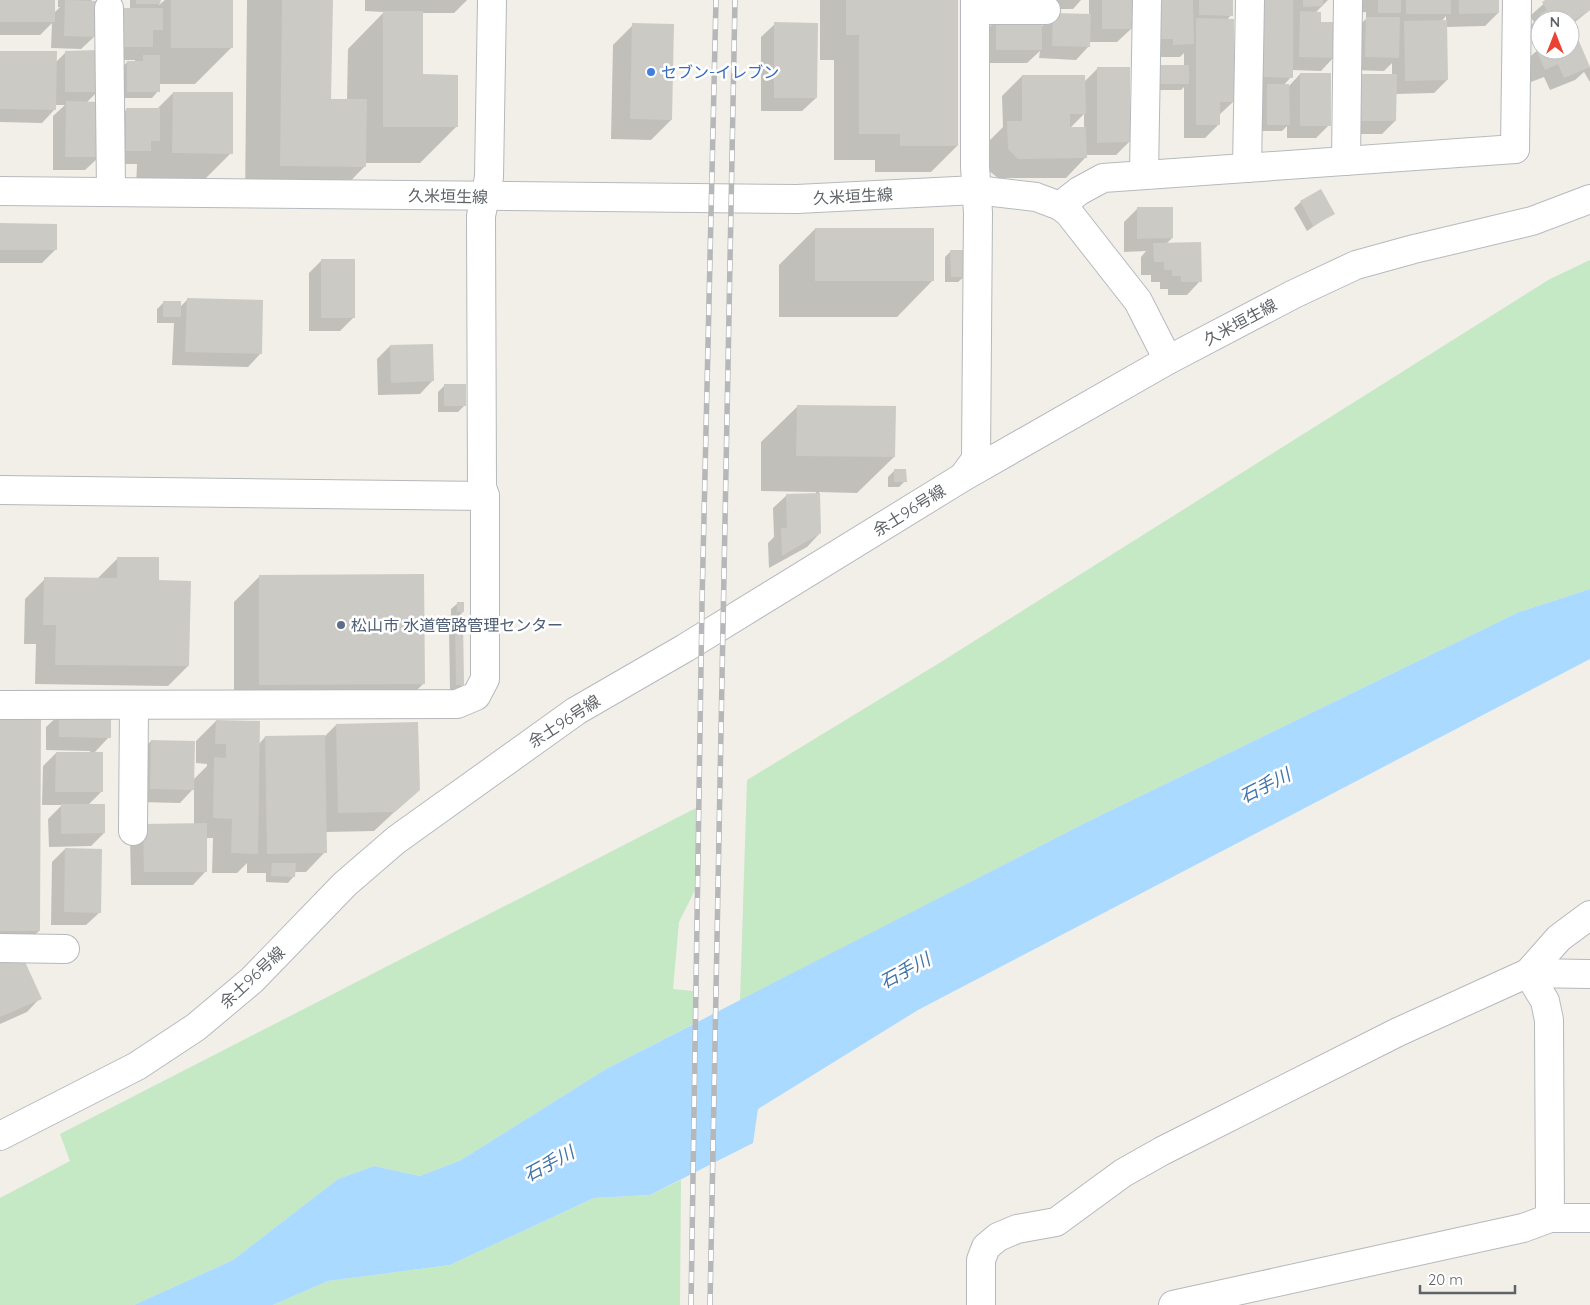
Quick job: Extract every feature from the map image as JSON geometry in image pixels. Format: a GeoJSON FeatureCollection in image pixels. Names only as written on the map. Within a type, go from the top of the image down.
{"type":"FeatureCollection","features":[{"type":"Feature","properties":{"kind":"street"},"geometry":{"type":"LineString","coordinates":[[0,705],[457,704],[476,696],[485,679],[485,496],[482,487],[480,216],[488,177],[492,0]]}},
{"type":"Feature","properties":{"kind":"street"},"geometry":{"type":"LineString","coordinates":[[1144,175],[1147,0]]}},
{"type":"Feature","properties":{"kind":"street"},"geometry":{"type":"LineString","coordinates":[[1247,168],[1250,0]]}},
{"type":"Feature","properties":{"kind":"street"},"geometry":{"type":"LineString","coordinates":[[1346,161],[1348,0]]}},
{"type":"Feature","properties":{"kind":"street"},"geometry":{"type":"LineString","coordinates":[[1060,206],[1079,191],[1103,178],[1515,150],[1517,0]]}},
{"type":"Feature","properties":{"kind":"street"},"geometry":{"type":"LineString","coordinates":[[963,477],[976,459],[975,5],[1046,10]]}},
{"type":"Feature","properties":{"kind":"street"},"geometry":{"type":"LineString","coordinates":[[109,8],[110,192]]}},
{"type":"Feature","properties":{"kind":"street","name":"久米垣生線"},"geometry":{"type":"LineString","coordinates":[[0,191],[797,199],[976,190],[1036,197],[1060,206],[1069,212],[1138,301],[1168,360],[1294,294],[1356,266],[1414,248],[1532,221],[1590,199]]}},
{"type":"Feature","properties":{"kind":"street","name":"余土96号線"},"geometry":{"type":"LineString","coordinates":[[0,1136],[138,1066],[196,1027],[252,980],[345,884],[396,840],[576,712],[693,643],[963,477],[1168,360]]}},
{"type":"Feature","properties":{"kind":"street"},"geometry":{"type":"LineString","coordinates":[[0,490],[485,496]]}},
{"type":"Feature","properties":{"kind":"street"},"geometry":{"type":"LineString","coordinates":[[133,831],[134,704]]}},
{"type":"Feature","properties":{"kind":"street"},"geometry":{"type":"LineString","coordinates":[[981,1305],[980,1260],[986,1247],[998,1237],[1017,1229],[1056,1222],[1123,1173],[1162,1150],[1398,1032],[1528,972],[1559,938],[1590,915]]}},
{"type":"Feature","properties":{"kind":"street"},"geometry":{"type":"LineString","coordinates":[[0,948],[64,949]]}},
{"type":"Feature","properties":{"kind":"street"},"geometry":{"type":"LineString","coordinates":[[1528,972],[1590,974]]}},
{"type":"Feature","properties":{"kind":"street"},"geometry":{"type":"LineString","coordinates":[[1528,972],[1545,1001],[1549,1020],[1550,1218]]}},
{"type":"Feature","properties":{"kind":"street"},"geometry":{"type":"LineString","coordinates":[[1172,1305],[1523,1228],[1550,1218],[1590,1218]]}},
{"type":"Feature","properties":{"kind":"green space"},"geometry":{"type":"Polygon","coordinates":[[[1590,260],[1590,589],[1519,612],[1083,824],[740,1001],[747,780],[941,662],[1550,279],[1590,260]]]}},
{"type":"Feature","properties":{"kind":"green space"},"geometry":{"type":"Polygon","coordinates":[[[698,807],[696,888],[679,922],[673,989],[693,991],[693,1024],[606,1069],[461,1160],[420,1176],[374,1166],[338,1179],[233,1260],[134,1305],[0,1305],[0,1198],[70,1161],[60,1134],[698,807]]]}},
{"type":"Feature","properties":{"kind":"green space"},"geometry":{"type":"Polygon","coordinates":[[[681,1180],[680,1305],[273,1305],[328,1281],[450,1265],[594,1198],[650,1195],[681,1180]]]}},
{"type":"Feature","properties":{"kind":"water","name":"石手川"},"geometry":{"type":"Polygon","coordinates":[[[1590,589],[1590,659],[918,1010],[758,1109],[753,1143],[650,1195],[594,1198],[450,1265],[328,1281],[273,1305],[134,1305],[233,1260],[338,1179],[374,1166],[420,1176],[461,1160],[606,1069],[1083,824],[1519,612],[1590,589]]]}},
{"type":"Feature","properties":{"kind":"building"},"geometry":{"type":"Polygon","coordinates":[[[0,0],[55,0],[55,22],[0,22],[0,0]]]}},
{"type":"Feature","properties":{"kind":"building"},"geometry":{"type":"Polygon","coordinates":[[[65,0],[97,1],[96,37],[64,36],[65,0]]]}},
{"type":"Feature","properties":{"kind":"building"},"geometry":{"type":"Polygon","coordinates":[[[136,0],[161,0],[160,4],[136,4],[136,0]]]}},
{"type":"Feature","properties":{"kind":"building"},"geometry":{"type":"Polygon","coordinates":[[[171,0],[233,0],[233,48],[171,48],[171,0]]]}},
{"type":"Feature","properties":{"kind":"building"},"geometry":{"type":"Polygon","coordinates":[[[282,0],[333,0],[331,99],[367,99],[366,167],[280,166],[282,0]]]}},
{"type":"Feature","properties":{"kind":"building"},"geometry":{"type":"Polygon","coordinates":[[[846,0],[958,0],[958,146],[900,146],[900,134],[859,134],[859,35],[846,35],[846,0]]]}},
{"type":"Feature","properties":{"kind":"building"},"geometry":{"type":"Polygon","coordinates":[[[1102,0],[1132,0],[1132,29],[1102,29],[1102,0]]]}},
{"type":"Feature","properties":{"kind":"building"},"geometry":{"type":"Polygon","coordinates":[[[1157,0],[1193,0],[1194,44],[1173,45],[1173,39],[1158,39],[1157,0]]]}},
{"type":"Feature","properties":{"kind":"building"},"geometry":{"type":"Polygon","coordinates":[[[1199,0],[1233,0],[1233,16],[1199,15],[1199,0]]]}},
{"type":"Feature","properties":{"kind":"building"},"geometry":{"type":"Polygon","coordinates":[[[1262,0],[1293,0],[1293,78],[1261,77],[1262,0]]]}},
{"type":"Feature","properties":{"kind":"building"},"geometry":{"type":"Polygon","coordinates":[[[1303,0],[1323,0],[1323,6],[1303,7],[1303,0]]]}},
{"type":"Feature","properties":{"kind":"building"},"geometry":{"type":"Polygon","coordinates":[[[1378,0],[1401,0],[1401,13],[1378,13],[1378,0]]]}},
{"type":"Feature","properties":{"kind":"building"},"geometry":{"type":"Polygon","coordinates":[[[1406,0],[1451,0],[1451,14],[1406,14],[1406,0]]]}},
{"type":"Feature","properties":{"kind":"building"},"geometry":{"type":"Polygon","coordinates":[[[1459,0],[1499,0],[1499,13],[1459,14],[1459,0]]]}},
{"type":"Feature","properties":{"kind":"building"},"geometry":{"type":"Polygon","coordinates":[[[1545,0],[1590,0],[1590,10],[1580,16],[1580,10],[1547,10],[1542,2],[1545,0]]]}},
{"type":"Feature","properties":{"kind":"building"},"geometry":{"type":"Polygon","coordinates":[[[123,8],[163,8],[163,30],[153,30],[153,47],[123,47],[123,8]]]}},
{"type":"Feature","properties":{"kind":"building"},"geometry":{"type":"Polygon","coordinates":[[[383,11],[423,11],[423,74],[458,75],[458,127],[383,127],[383,11]]]}},
{"type":"Feature","properties":{"kind":"building"},"geometry":{"type":"Polygon","coordinates":[[[1300,11],[1321,12],[1321,22],[1336,22],[1335,58],[1299,57],[1300,11]]]}},
{"type":"Feature","properties":{"kind":"building"},"geometry":{"type":"Polygon","coordinates":[[[1053,13],[1091,14],[1090,47],[1052,46],[1053,13]]]}},
{"type":"Feature","properties":{"kind":"building"},"geometry":{"type":"Polygon","coordinates":[[[1366,17],[1400,17],[1399,58],[1365,57],[1366,17]]]}},
{"type":"Feature","properties":{"kind":"building"},"geometry":{"type":"Polygon","coordinates":[[[996,18],[1042,18],[1042,50],[996,50],[996,18]]]}},
{"type":"Feature","properties":{"kind":"building"},"geometry":{"type":"Polygon","coordinates":[[[1196,18],[1234,19],[1234,102],[1220,102],[1220,125],[1196,125],[1196,18]]]}},
{"type":"Feature","properties":{"kind":"building"},"geometry":{"type":"Polygon","coordinates":[[[1447,20],[1448,80],[1405,81],[1404,21],[1447,20]]]}},
{"type":"Feature","properties":{"kind":"building"},"geometry":{"type":"Polygon","coordinates":[[[774,22],[818,23],[817,98],[774,98],[774,22]]]}},
{"type":"Feature","properties":{"kind":"building"},"geometry":{"type":"Polygon","coordinates":[[[632,23],[674,24],[672,120],[630,119],[632,23]]]}},
{"type":"Feature","properties":{"kind":"building"},"geometry":{"type":"Polygon","coordinates":[[[1580,44],[1590,67],[1564,78],[1558,64],[1545,70],[1541,60],[1580,60],[1580,44]]]}},
{"type":"Feature","properties":{"kind":"building"},"geometry":{"type":"Polygon","coordinates":[[[98,50],[99,92],[65,92],[65,51],[98,50]]]}},
{"type":"Feature","properties":{"kind":"building"},"geometry":{"type":"Polygon","coordinates":[[[0,51],[57,51],[56,110],[0,109],[0,51]]]}},
{"type":"Feature","properties":{"kind":"building"},"geometry":{"type":"Polygon","coordinates":[[[143,55],[160,55],[160,92],[127,92],[127,61],[143,61],[143,55]]]}},
{"type":"Feature","properties":{"kind":"building"},"geometry":{"type":"Polygon","coordinates":[[[1156,65],[1189,65],[1189,84],[1156,84],[1156,65]]]}},
{"type":"Feature","properties":{"kind":"building"},"geometry":{"type":"Polygon","coordinates":[[[1097,67],[1130,67],[1130,142],[1097,143],[1097,67]]]}},
{"type":"Feature","properties":{"kind":"building"},"geometry":{"type":"Polygon","coordinates":[[[1300,73],[1331,73],[1331,126],[1300,126],[1300,73]]]}},
{"type":"Feature","properties":{"kind":"building"},"geometry":{"type":"Polygon","coordinates":[[[1361,74],[1397,74],[1396,121],[1361,121],[1361,74]]]}},
{"type":"Feature","properties":{"kind":"building"},"geometry":{"type":"Polygon","coordinates":[[[1022,75],[1085,75],[1086,114],[1070,114],[1070,127],[1086,127],[1087,158],[1018,159],[1008,149],[1007,121],[1022,121],[1022,75]]]}},
{"type":"Feature","properties":{"kind":"building"},"geometry":{"type":"Polygon","coordinates":[[[1267,84],[1289,84],[1290,125],[1267,125],[1267,84]]]}},
{"type":"Feature","properties":{"kind":"building"},"geometry":{"type":"Polygon","coordinates":[[[173,92],[233,92],[233,154],[172,153],[173,92]]]}},
{"type":"Feature","properties":{"kind":"building"},"geometry":{"type":"Polygon","coordinates":[[[66,101],[100,102],[100,157],[65,157],[66,101]]]}},
{"type":"Feature","properties":{"kind":"building"},"geometry":{"type":"Polygon","coordinates":[[[126,108],[160,108],[160,141],[151,141],[151,151],[126,151],[126,108]]]}},
{"type":"Feature","properties":{"kind":"building"},"geometry":{"type":"Polygon","coordinates":[[[1321,189],[1335,214],[1313,226],[1300,201],[1321,189]]]}},
{"type":"Feature","properties":{"kind":"building"},"geometry":{"type":"Polygon","coordinates":[[[1137,207],[1173,207],[1173,238],[1137,239],[1137,207]]]}},
{"type":"Feature","properties":{"kind":"building"},"geometry":{"type":"Polygon","coordinates":[[[0,223],[57,224],[57,250],[0,250],[0,223]]]}},
{"type":"Feature","properties":{"kind":"building"},"geometry":{"type":"Polygon","coordinates":[[[815,228],[934,228],[934,281],[815,281],[815,228]]]}},
{"type":"Feature","properties":{"kind":"building"},"geometry":{"type":"Polygon","coordinates":[[[1201,242],[1202,282],[1181,282],[1181,276],[1172,276],[1172,270],[1164,270],[1164,262],[1154,262],[1153,243],[1201,242]]]}},
{"type":"Feature","properties":{"kind":"building"},"geometry":{"type":"Polygon","coordinates":[[[950,250],[966,250],[966,277],[951,277],[950,250]]]}},
{"type":"Feature","properties":{"kind":"building"},"geometry":{"type":"Polygon","coordinates":[[[321,259],[355,259],[355,318],[321,318],[321,259]]]}},
{"type":"Feature","properties":{"kind":"building"},"geometry":{"type":"Polygon","coordinates":[[[187,298],[263,300],[262,354],[185,352],[187,298]]]}},
{"type":"Feature","properties":{"kind":"building"},"geometry":{"type":"Polygon","coordinates":[[[163,301],[181,301],[181,317],[163,317],[163,301]]]}},
{"type":"Feature","properties":{"kind":"building"},"geometry":{"type":"Polygon","coordinates":[[[433,344],[434,381],[391,383],[390,345],[433,344]]]}},
{"type":"Feature","properties":{"kind":"building"},"geometry":{"type":"Polygon","coordinates":[[[444,384],[466,384],[466,406],[444,406],[444,384]]]}},
{"type":"Feature","properties":{"kind":"building"},"geometry":{"type":"Polygon","coordinates":[[[797,405],[896,406],[895,457],[796,456],[797,405]]]}},
{"type":"Feature","properties":{"kind":"building"},"geometry":{"type":"Polygon","coordinates":[[[894,469],[906,469],[907,482],[894,482],[894,469]]]}},
{"type":"Feature","properties":{"kind":"building"},"geometry":{"type":"Polygon","coordinates":[[[820,493],[821,533],[782,556],[781,528],[787,528],[786,494],[820,493]]]}},
{"type":"Feature","properties":{"kind":"building"},"geometry":{"type":"Polygon","coordinates":[[[117,557],[159,557],[159,580],[191,581],[189,666],[55,665],[56,625],[43,625],[44,577],[117,578],[117,557]]]}},
{"type":"Feature","properties":{"kind":"building"},"geometry":{"type":"Polygon","coordinates":[[[424,574],[425,684],[259,685],[259,575],[424,574]]]}},
{"type":"Feature","properties":{"kind":"building"},"geometry":{"type":"Polygon","coordinates":[[[457,602],[464,602],[464,612],[457,612],[457,602]]]}},
{"type":"Feature","properties":{"kind":"building"},"geometry":{"type":"Polygon","coordinates":[[[455,618],[463,618],[464,685],[456,685],[455,618]]]}},
{"type":"Feature","properties":{"kind":"building"},"geometry":{"type":"Polygon","coordinates":[[[59,712],[111,713],[111,738],[59,737],[59,712]]]}},
{"type":"Feature","properties":{"kind":"building"},"geometry":{"type":"Polygon","coordinates":[[[0,716],[41,717],[40,931],[0,931],[0,716]]]}},
{"type":"Feature","properties":{"kind":"building"},"geometry":{"type":"Polygon","coordinates":[[[216,720],[260,721],[258,854],[231,853],[232,819],[213,818],[214,757],[226,758],[226,744],[215,744],[216,720]]]}},
{"type":"Feature","properties":{"kind":"building"},"geometry":{"type":"Polygon","coordinates":[[[418,722],[420,790],[395,812],[338,813],[336,724],[418,722]]]}},
{"type":"Feature","properties":{"kind":"building"},"geometry":{"type":"Polygon","coordinates":[[[325,735],[327,853],[267,854],[265,736],[325,735]]]}},
{"type":"Feature","properties":{"kind":"building"},"geometry":{"type":"Polygon","coordinates":[[[151,740],[195,741],[194,790],[150,789],[151,740]]]}},
{"type":"Feature","properties":{"kind":"building"},"geometry":{"type":"Polygon","coordinates":[[[56,752],[103,752],[103,792],[55,792],[56,752]]]}},
{"type":"Feature","properties":{"kind":"building"},"geometry":{"type":"Polygon","coordinates":[[[61,804],[105,804],[105,833],[61,834],[61,804]]]}},
{"type":"Feature","properties":{"kind":"building"},"geometry":{"type":"Polygon","coordinates":[[[207,823],[207,872],[144,872],[143,824],[207,823]]]}},
{"type":"Feature","properties":{"kind":"building"},"geometry":{"type":"Polygon","coordinates":[[[65,848],[102,849],[101,913],[64,912],[65,848]]]}},
{"type":"Feature","properties":{"kind":"building"},"geometry":{"type":"Polygon","coordinates":[[[272,863],[296,863],[295,877],[271,876],[272,863]]]}},
{"type":"Feature","properties":{"kind":"building"},"geometry":{"type":"Polygon","coordinates":[[[21,953],[42,999],[0,1017],[0,963],[21,953]]]}},
{"type":"Feature","properties":{"kind":"railway"},"geometry":{"type":"LineString","coordinates":[[691,1305],[702,603],[716,0]]}},
{"type":"Feature","properties":{"kind":"railway"},"geometry":{"type":"LineString","coordinates":[[710,1305],[735,0]]}},
{"type":"Feature","properties":{"kind":"place","name":"セブン-イレブン"},"geometry":{"type":"Point","coordinates":[651,72]}},
{"type":"Feature","properties":{"kind":"place","name":"松山市 水道管路管理センター"},"geometry":{"type":"Point","coordinates":[341,625]}}]}
